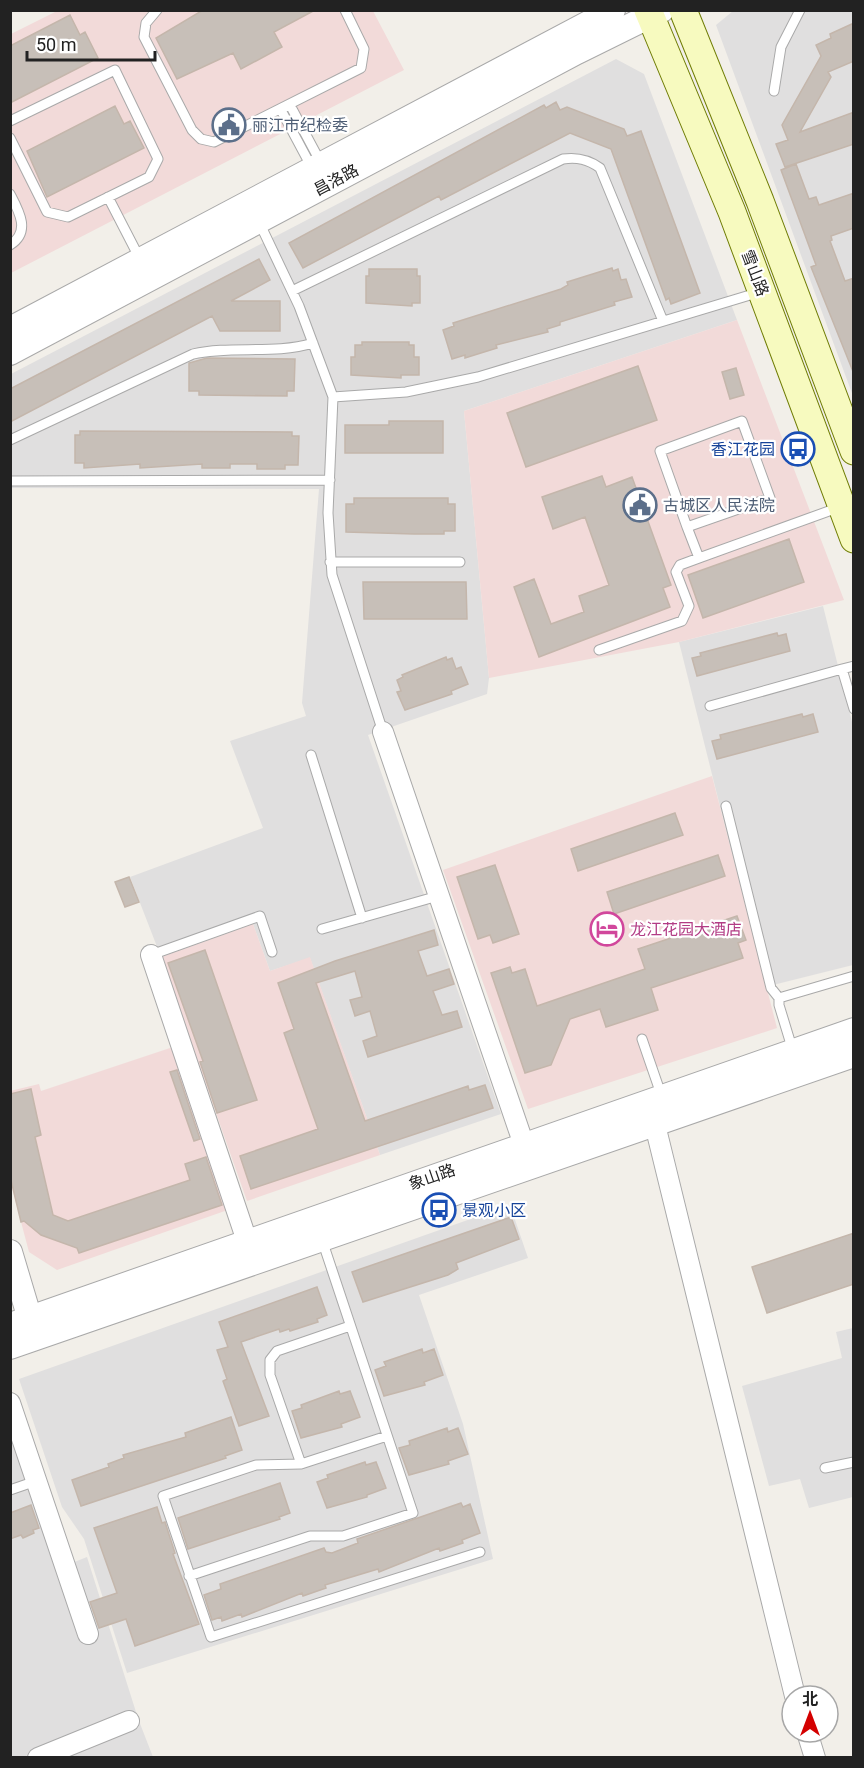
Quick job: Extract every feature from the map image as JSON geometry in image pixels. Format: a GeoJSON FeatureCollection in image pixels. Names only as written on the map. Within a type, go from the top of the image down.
{"type":"FeatureCollection","features":[{"type":"Feature","properties":{"kind":"main road","name":"雪山路"},"geometry":{"type":"LineString","coordinates":[[683,10],[847,414],[854,451]]}},
{"type":"Feature","properties":{"kind":"main road","name":"雪山路"},"geometry":{"type":"LineString","coordinates":[[654,12],[854,539]]}},
{"type":"Feature","properties":{"kind":"street","name":"昌洛路"},"geometry":{"type":"LineString","coordinates":[[10,328],[613,10]]}},
{"type":"Feature","properties":{"kind":"street","name":"昌洛路"},"geometry":{"type":"LineString","coordinates":[[10,353],[654,12]]}},
{"type":"Feature","properties":{"kind":"street"},"geometry":{"type":"LineString","coordinates":[[383,732],[524,1145]]}},
{"type":"Feature","properties":{"kind":"street"},"geometry":{"type":"LineString","coordinates":[[150,955],[247,1241]]}},
{"type":"Feature","properties":{"kind":"street","name":"象山路"},"geometry":{"type":"LineString","coordinates":[[20,1322],[854,1030]]}},
{"type":"Feature","properties":{"kind":"street","name":"象山路"},"geometry":{"type":"LineString","coordinates":[[10,1347],[854,1055]]}},
{"type":"Feature","properties":{"kind":"street"},"geometry":{"type":"LineString","coordinates":[[656,1125],[792,1684]]}},
{"type":"Feature","properties":{"kind":"street"},"geometry":{"type":"LineString","coordinates":[[10,1252],[20,1322]]}},
{"type":"Feature","properties":{"kind":"street"},"geometry":{"type":"LineString","coordinates":[[10,1403],[15,1435],[36,1481],[88,1634]]}},
{"type":"Feature","properties":{"kind":"street"},"geometry":{"type":"LineString","coordinates":[[38,1758],[129,1721]]}},
{"type":"Feature","properties":{"kind":"lane"},"geometry":{"type":"LineString","coordinates":[[157,10],[146,23],[144,37],[196,135],[207,141],[220,141],[361,68],[364,49],[345,10]]}},
{"type":"Feature","properties":{"kind":"lane"},"geometry":{"type":"LineString","coordinates":[[774,92],[782,47],[800,10]]}},
{"type":"Feature","properties":{"kind":"lane"},"geometry":{"type":"LineString","coordinates":[[10,121],[115,70],[158,159],[149,177],[68,217],[47,213],[10,138]]}},
{"type":"Feature","properties":{"kind":"lane"},"geometry":{"type":"LineString","coordinates":[[286,107],[316,166]]}},
{"type":"Feature","properties":{"kind":"lane"},"geometry":{"type":"LineString","coordinates":[[292,291],[563,159],[581,159],[600,168],[663,321]]}},
{"type":"Feature","properties":{"kind":"lane"},"geometry":{"type":"LineString","coordinates":[[10,194],[21,214],[22,226],[18,238],[10,245]]}},
{"type":"Feature","properties":{"kind":"lane"},"geometry":{"type":"LineString","coordinates":[[108,197],[141,259]]}},
{"type":"Feature","properties":{"kind":"lane"},"geometry":{"type":"LineString","coordinates":[[258,221],[292,291],[333,397],[328,513],[330,562],[336,592],[383,732]]}},
{"type":"Feature","properties":{"kind":"lane"},"geometry":{"type":"LineString","coordinates":[[333,397],[406,392],[442,386],[761,291]]}},
{"type":"Feature","properties":{"kind":"lane"},"geometry":{"type":"LineString","coordinates":[[10,440],[192,354],[207,351],[293,349],[313,343]]}},
{"type":"Feature","properties":{"kind":"lane"},"geometry":{"type":"LineString","coordinates":[[687,527],[770,498],[742,421],[660,451],[687,527],[699,558]]}},
{"type":"Feature","properties":{"kind":"lane"},"geometry":{"type":"LineString","coordinates":[[10,481],[330,480]]}},
{"type":"Feature","properties":{"kind":"lane"},"geometry":{"type":"LineString","coordinates":[[599,650],[682,621],[689,606],[676,572],[680,565],[842,507]]}},
{"type":"Feature","properties":{"kind":"lane"},"geometry":{"type":"LineString","coordinates":[[330,562],[460,562]]}},
{"type":"Feature","properties":{"kind":"lane"},"geometry":{"type":"LineString","coordinates":[[710,706],[854,666]]}},
{"type":"Feature","properties":{"kind":"lane"},"geometry":{"type":"LineString","coordinates":[[842,669],[854,709]]}},
{"type":"Feature","properties":{"kind":"lane"},"geometry":{"type":"LineString","coordinates":[[311,755],[362,918]]}},
{"type":"Feature","properties":{"kind":"lane"},"geometry":{"type":"LineString","coordinates":[[726,806],[771,988],[779,998],[793,1051]]}},
{"type":"Feature","properties":{"kind":"lane"},"geometry":{"type":"LineString","coordinates":[[322,929],[438,896]]}},
{"type":"Feature","properties":{"kind":"lane"},"geometry":{"type":"LineString","coordinates":[[150,955],[260,916],[272,952]]}},
{"type":"Feature","properties":{"kind":"lane"},"geometry":{"type":"LineString","coordinates":[[779,998],[854,976]]}},
{"type":"Feature","properties":{"kind":"lane"},"geometry":{"type":"LineString","coordinates":[[642,1039],[662,1097]]}},
{"type":"Feature","properties":{"kind":"lane"},"geometry":{"type":"LineString","coordinates":[[189,1576],[310,1536],[343,1536],[413,1513],[322,1240]]}},
{"type":"Feature","properties":{"kind":"lane"},"geometry":{"type":"LineString","coordinates":[[301,1464],[270,1375],[270,1360],[277,1351],[350,1326]]}},
{"type":"Feature","properties":{"kind":"lane"},"geometry":{"type":"LineString","coordinates":[[387,1436],[301,1464],[255,1465],[163,1496],[211,1637],[480,1552]]}},
{"type":"Feature","properties":{"kind":"lane"},"geometry":{"type":"LineString","coordinates":[[825,1468],[854,1462]]}},
{"type":"Feature","properties":{"kind":"lane"},"geometry":{"type":"LineString","coordinates":[[10,1490],[36,1481]]}},
{"type":"Feature","properties":{"kind":"shaded area"},"geometry":{"type":"Polygon","coordinates":[[[57,11],[373,11],[404,70],[11,273],[11,34],[57,11]]]}},
{"type":"Feature","properties":{"kind":"shaded area"},"geometry":{"type":"Polygon","coordinates":[[[733,11],[853,11],[853,396],[716,25],[733,11]]]}},
{"type":"Feature","properties":{"kind":"shaded area"},"geometry":{"type":"Polygon","coordinates":[[[616,59],[644,74],[737,320],[464,411],[489,678],[487,694],[368,735],[501,1114],[380,1155],[310,958],[270,971],[253,924],[161,957],[130,877],[263,828],[230,741],[306,716],[302,703],[319,489],[11,488],[11,374],[616,59]]]}},
{"type":"Feature","properties":{"kind":"shaded area","name":"古城区人民法院"},"geometry":{"type":"Polygon","coordinates":[[[737,320],[844,600],[679,642],[489,678],[464,411],[737,320]]]}},
{"type":"Feature","properties":{"kind":"shaded area"},"geometry":{"type":"Polygon","coordinates":[[[823,606],[853,726],[853,965],[765,987],[679,642],[823,606]]]}},
{"type":"Feature","properties":{"kind":"shaded area","name":"龙江花园大酒店"},"geometry":{"type":"Polygon","coordinates":[[[712,776],[777,1028],[528,1109],[443,870],[712,776]]]}},
{"type":"Feature","properties":{"kind":"shaded area"},"geometry":{"type":"Polygon","coordinates":[[[253,924],[270,971],[310,957],[380,1155],[247,1201],[161,957],[253,924]]]}},
{"type":"Feature","properties":{"kind":"shaded area"},"geometry":{"type":"Polygon","coordinates":[[[182,1044],[239,1206],[57,1270],[29,1252],[11,1184],[10,1091],[39,1084],[41,1091],[182,1044]]]}},
{"type":"Feature","properties":{"kind":"shaded area","name":"景观小区"},"geometry":{"type":"Polygon","coordinates":[[[510,1205],[528,1258],[419,1295],[463,1424],[493,1559],[127,1673],[84,1539],[62,1507],[19,1379],[510,1205]]]}},
{"type":"Feature","properties":{"kind":"shaded area"},"geometry":{"type":"Polygon","coordinates":[[[853,1328],[853,1497],[809,1508],[800,1479],[769,1486],[742,1386],[842,1358],[836,1332],[853,1328]]]}},
{"type":"Feature","properties":{"kind":"shaded area"},"geometry":{"type":"Polygon","coordinates":[[[10,1427],[59,1568],[87,1557],[136,1712],[21,1758],[10,1757],[10,1427]]]}},
{"type":"Feature","properties":{"kind":"shaded area"},"geometry":{"type":"Polygon","coordinates":[[[139,1721],[153,1757],[52,1758],[139,1721]]]}},
{"type":"Feature","properties":{"kind":"building"},"geometry":{"type":"Polygon","coordinates":[[[203,10],[315,10],[274,32],[282,47],[241,69],[233,53],[177,79],[156,38],[203,10]]]}},
{"type":"Feature","properties":{"kind":"building"},"geometry":{"type":"Polygon","coordinates":[[[70,15],[80,35],[85,32],[98,58],[10,103],[10,46],[70,15]]]}},
{"type":"Feature","properties":{"kind":"building"},"geometry":{"type":"Polygon","coordinates":[[[854,23],[854,61],[828,72],[831,77],[800,132],[854,112],[854,144],[785,167],[776,144],[788,140],[782,125],[821,56],[816,45],[831,38],[830,34],[854,23]]]}},
{"type":"Feature","properties":{"kind":"building"},"geometry":{"type":"Polygon","coordinates":[[[556,102],[560,110],[567,107],[624,129],[627,136],[641,131],[700,293],[671,304],[669,298],[666,300],[611,149],[570,133],[441,200],[439,196],[303,268],[289,243],[544,105],[546,108],[556,102]]]}},
{"type":"Feature","properties":{"kind":"building"},"geometry":{"type":"Polygon","coordinates":[[[115,106],[124,124],[130,121],[144,148],[47,197],[27,151],[115,106]]]}},
{"type":"Feature","properties":{"kind":"building"},"geometry":{"type":"Polygon","coordinates":[[[796,164],[809,199],[816,197],[819,205],[854,193],[854,228],[831,236],[830,241],[845,281],[854,278],[854,374],[811,267],[816,265],[781,170],[796,164]]]}},
{"type":"Feature","properties":{"kind":"building"},"geometry":{"type":"Polygon","coordinates":[[[259,259],[270,280],[231,301],[280,301],[280,331],[220,331],[212,316],[10,422],[10,389],[259,259]]]}},
{"type":"Feature","properties":{"kind":"building"},"geometry":{"type":"Polygon","coordinates":[[[612,268],[613,271],[618,269],[621,280],[626,279],[632,297],[614,302],[615,305],[560,322],[560,325],[547,329],[548,332],[496,345],[497,348],[465,358],[465,355],[452,359],[443,330],[454,326],[453,323],[561,289],[568,285],[567,282],[612,268]]]}},
{"type":"Feature","properties":{"kind":"building"},"geometry":{"type":"Polygon","coordinates":[[[369,269],[417,269],[417,276],[420,276],[420,303],[412,303],[412,306],[366,303],[366,276],[369,276],[369,269]]]}},
{"type":"Feature","properties":{"kind":"building"},"geometry":{"type":"Polygon","coordinates":[[[362,342],[409,342],[409,345],[414,345],[414,357],[419,357],[419,375],[401,375],[401,378],[351,375],[351,357],[355,357],[355,345],[362,345],[362,342]]]}},
{"type":"Feature","properties":{"kind":"building"},"geometry":{"type":"Polygon","coordinates":[[[207,358],[295,359],[294,391],[287,391],[287,396],[199,395],[199,391],[189,391],[189,363],[207,358]]]}},
{"type":"Feature","properties":{"kind":"building"},"geometry":{"type":"Polygon","coordinates":[[[638,366],[657,420],[526,467],[507,413],[638,366]]]}},
{"type":"Feature","properties":{"kind":"building"},"geometry":{"type":"Polygon","coordinates":[[[736,368],[744,395],[730,399],[722,372],[736,368]]]}},
{"type":"Feature","properties":{"kind":"building"},"geometry":{"type":"Polygon","coordinates":[[[389,421],[443,421],[443,453],[345,453],[345,425],[389,425],[389,421]]]}},
{"type":"Feature","properties":{"kind":"building"},"geometry":{"type":"Polygon","coordinates":[[[80,431],[292,432],[292,436],[299,436],[298,465],[285,465],[285,469],[257,469],[257,464],[230,464],[230,468],[202,468],[202,464],[140,468],[140,464],[84,468],[84,463],[75,463],[75,435],[80,435],[80,431]]]}},
{"type":"Feature","properties":{"kind":"building"},"geometry":{"type":"Polygon","coordinates":[[[602,476],[606,487],[632,477],[671,585],[663,588],[670,607],[539,657],[514,587],[534,579],[551,624],[584,612],[579,596],[609,585],[585,517],[553,529],[542,497],[602,476]]]}},
{"type":"Feature","properties":{"kind":"building"},"geometry":{"type":"Polygon","coordinates":[[[354,498],[448,498],[448,504],[455,504],[455,531],[444,531],[444,534],[346,532],[346,504],[354,504],[354,498]]]}},
{"type":"Feature","properties":{"kind":"building"},"geometry":{"type":"Polygon","coordinates":[[[789,539],[804,582],[703,618],[688,575],[789,539]]]}},
{"type":"Feature","properties":{"kind":"building"},"geometry":{"type":"Polygon","coordinates":[[[363,582],[466,582],[467,619],[364,619],[363,582]]]}},
{"type":"Feature","properties":{"kind":"building"},"geometry":{"type":"Polygon","coordinates":[[[777,633],[778,636],[786,634],[790,651],[697,676],[692,658],[701,656],[700,653],[777,633]]]}},
{"type":"Feature","properties":{"kind":"building"},"geometry":{"type":"Polygon","coordinates":[[[446,657],[447,660],[452,658],[456,669],[461,667],[468,684],[451,691],[452,694],[405,710],[397,692],[401,691],[397,680],[403,677],[402,675],[446,657]]]}},
{"type":"Feature","properties":{"kind":"building"},"geometry":{"type":"Polygon","coordinates":[[[802,714],[803,717],[813,714],[818,732],[717,759],[712,741],[721,739],[720,735],[802,714]]]}},
{"type":"Feature","properties":{"kind":"building"},"geometry":{"type":"Polygon","coordinates":[[[675,813],[683,835],[578,871],[571,849],[675,813]]]}},
{"type":"Feature","properties":{"kind":"building"},"geometry":{"type":"Polygon","coordinates":[[[718,855],[725,876],[614,914],[607,892],[718,855]]]}},
{"type":"Feature","properties":{"kind":"building"},"geometry":{"type":"Polygon","coordinates":[[[495,865],[519,934],[493,943],[490,935],[478,939],[457,877],[495,865]]]}},
{"type":"Feature","properties":{"kind":"building"},"geometry":{"type":"Polygon","coordinates":[[[129,877],[139,902],[125,907],[115,882],[129,877]]]}},
{"type":"Feature","properties":{"kind":"building"},"geometry":{"type":"Polygon","coordinates":[[[737,916],[746,940],[738,943],[743,958],[651,988],[658,1010],[606,1027],[600,1009],[570,1019],[551,1065],[525,1073],[491,973],[510,967],[512,973],[525,969],[537,1006],[645,969],[638,949],[737,916]]]}},
{"type":"Feature","properties":{"kind":"building"},"geometry":{"type":"Polygon","coordinates":[[[434,930],[438,945],[418,951],[427,976],[449,969],[454,984],[433,991],[442,1015],[457,1011],[462,1027],[368,1057],[363,1041],[377,1036],[370,1011],[355,1016],[350,1000],[362,997],[355,971],[316,983],[365,1121],[468,1086],[469,1090],[485,1085],[493,1108],[251,1189],[240,1156],[318,1129],[284,1033],[294,1029],[278,983],[335,961],[434,930]]]}},
{"type":"Feature","properties":{"kind":"building"},"geometry":{"type":"Polygon","coordinates":[[[205,950],[257,1100],[217,1113],[200,1062],[203,1061],[168,963],[205,950]]]}},
{"type":"Feature","properties":{"kind":"building"},"geometry":{"type":"Polygon","coordinates":[[[177,1070],[200,1139],[194,1141],[170,1072],[177,1070]]]}},
{"type":"Feature","properties":{"kind":"building"},"geometry":{"type":"Polygon","coordinates":[[[31,1089],[41,1135],[35,1137],[53,1215],[68,1221],[190,1180],[185,1164],[206,1157],[222,1205],[79,1253],[77,1248],[41,1235],[24,1221],[21,1222],[10,1176],[10,1094],[31,1089]]]}},
{"type":"Feature","properties":{"kind":"building"},"geometry":{"type":"Polygon","coordinates":[[[511,1217],[519,1239],[456,1263],[458,1269],[448,1275],[363,1302],[352,1272],[511,1217]]]}},
{"type":"Feature","properties":{"kind":"building"},"geometry":{"type":"Polygon","coordinates":[[[854,1233],[854,1284],[767,1313],[752,1267],[854,1233]]]}},
{"type":"Feature","properties":{"kind":"building"},"geometry":{"type":"Polygon","coordinates":[[[317,1287],[327,1315],[317,1319],[318,1322],[290,1331],[289,1329],[280,1332],[279,1329],[241,1342],[269,1416],[239,1426],[223,1381],[227,1379],[217,1350],[228,1347],[219,1322],[317,1287]]]}},
{"type":"Feature","properties":{"kind":"building"},"geometry":{"type":"Polygon","coordinates":[[[422,1349],[423,1353],[434,1349],[443,1375],[424,1382],[425,1385],[384,1396],[375,1370],[386,1366],[384,1362],[422,1349]]]}},
{"type":"Feature","properties":{"kind":"building"},"geometry":{"type":"Polygon","coordinates":[[[339,1391],[340,1394],[350,1391],[360,1417],[341,1424],[342,1427],[301,1438],[292,1411],[302,1408],[301,1405],[339,1391]]]}},
{"type":"Feature","properties":{"kind":"building"},"geometry":{"type":"Polygon","coordinates":[[[231,1417],[242,1450],[225,1456],[226,1458],[81,1506],[72,1480],[109,1467],[108,1464],[124,1458],[123,1455],[186,1437],[185,1433],[231,1417]]]}},
{"type":"Feature","properties":{"kind":"building"},"geometry":{"type":"Polygon","coordinates":[[[447,1428],[448,1432],[458,1428],[468,1454],[448,1461],[449,1464],[409,1475],[399,1448],[410,1445],[409,1441],[447,1428]]]}},
{"type":"Feature","properties":{"kind":"building"},"geometry":{"type":"Polygon","coordinates":[[[365,1462],[366,1465],[376,1462],[386,1488],[367,1495],[367,1497],[327,1508],[317,1482],[328,1478],[327,1475],[365,1462]]]}},
{"type":"Feature","properties":{"kind":"building"},"geometry":{"type":"Polygon","coordinates":[[[280,1483],[290,1513],[279,1517],[280,1519],[188,1549],[178,1518],[280,1483]]]}},
{"type":"Feature","properties":{"kind":"building"},"geometry":{"type":"Polygon","coordinates":[[[461,1503],[463,1507],[470,1504],[480,1533],[462,1540],[463,1543],[440,1551],[439,1548],[379,1572],[378,1569],[325,1585],[326,1588],[303,1596],[302,1593],[242,1617],[241,1614],[222,1621],[221,1617],[212,1620],[204,1595],[221,1589],[220,1584],[324,1548],[326,1552],[332,1553],[358,1543],[357,1539],[461,1503]]]}},
{"type":"Feature","properties":{"kind":"building"},"geometry":{"type":"Polygon","coordinates":[[[31,1505],[39,1528],[23,1538],[21,1535],[10,1539],[10,1513],[31,1505]]]}},
{"type":"Feature","properties":{"kind":"building"},"geometry":{"type":"Polygon","coordinates":[[[157,1507],[162,1523],[165,1522],[175,1553],[173,1554],[199,1624],[135,1646],[126,1619],[99,1628],[90,1602],[117,1593],[94,1528],[157,1507]]]}},
{"type":"Feature","properties":{"kind":"place","name":"丽江市纪检委"},"geometry":{"type":"Point","coordinates":[229,125]}},
{"type":"Feature","properties":{"kind":"place","name":"香江花园"},"geometry":{"type":"Point","coordinates":[798,449]}},
{"type":"Feature","properties":{"kind":"place","name":"古城区人民法院"},"geometry":{"type":"Point","coordinates":[640,505]}},
{"type":"Feature","properties":{"kind":"place","name":"龙江花园大酒店"},"geometry":{"type":"Point","coordinates":[607,929]}},
{"type":"Feature","properties":{"kind":"place","name":"景观小区"},"geometry":{"type":"Point","coordinates":[439,1210]}}]}
